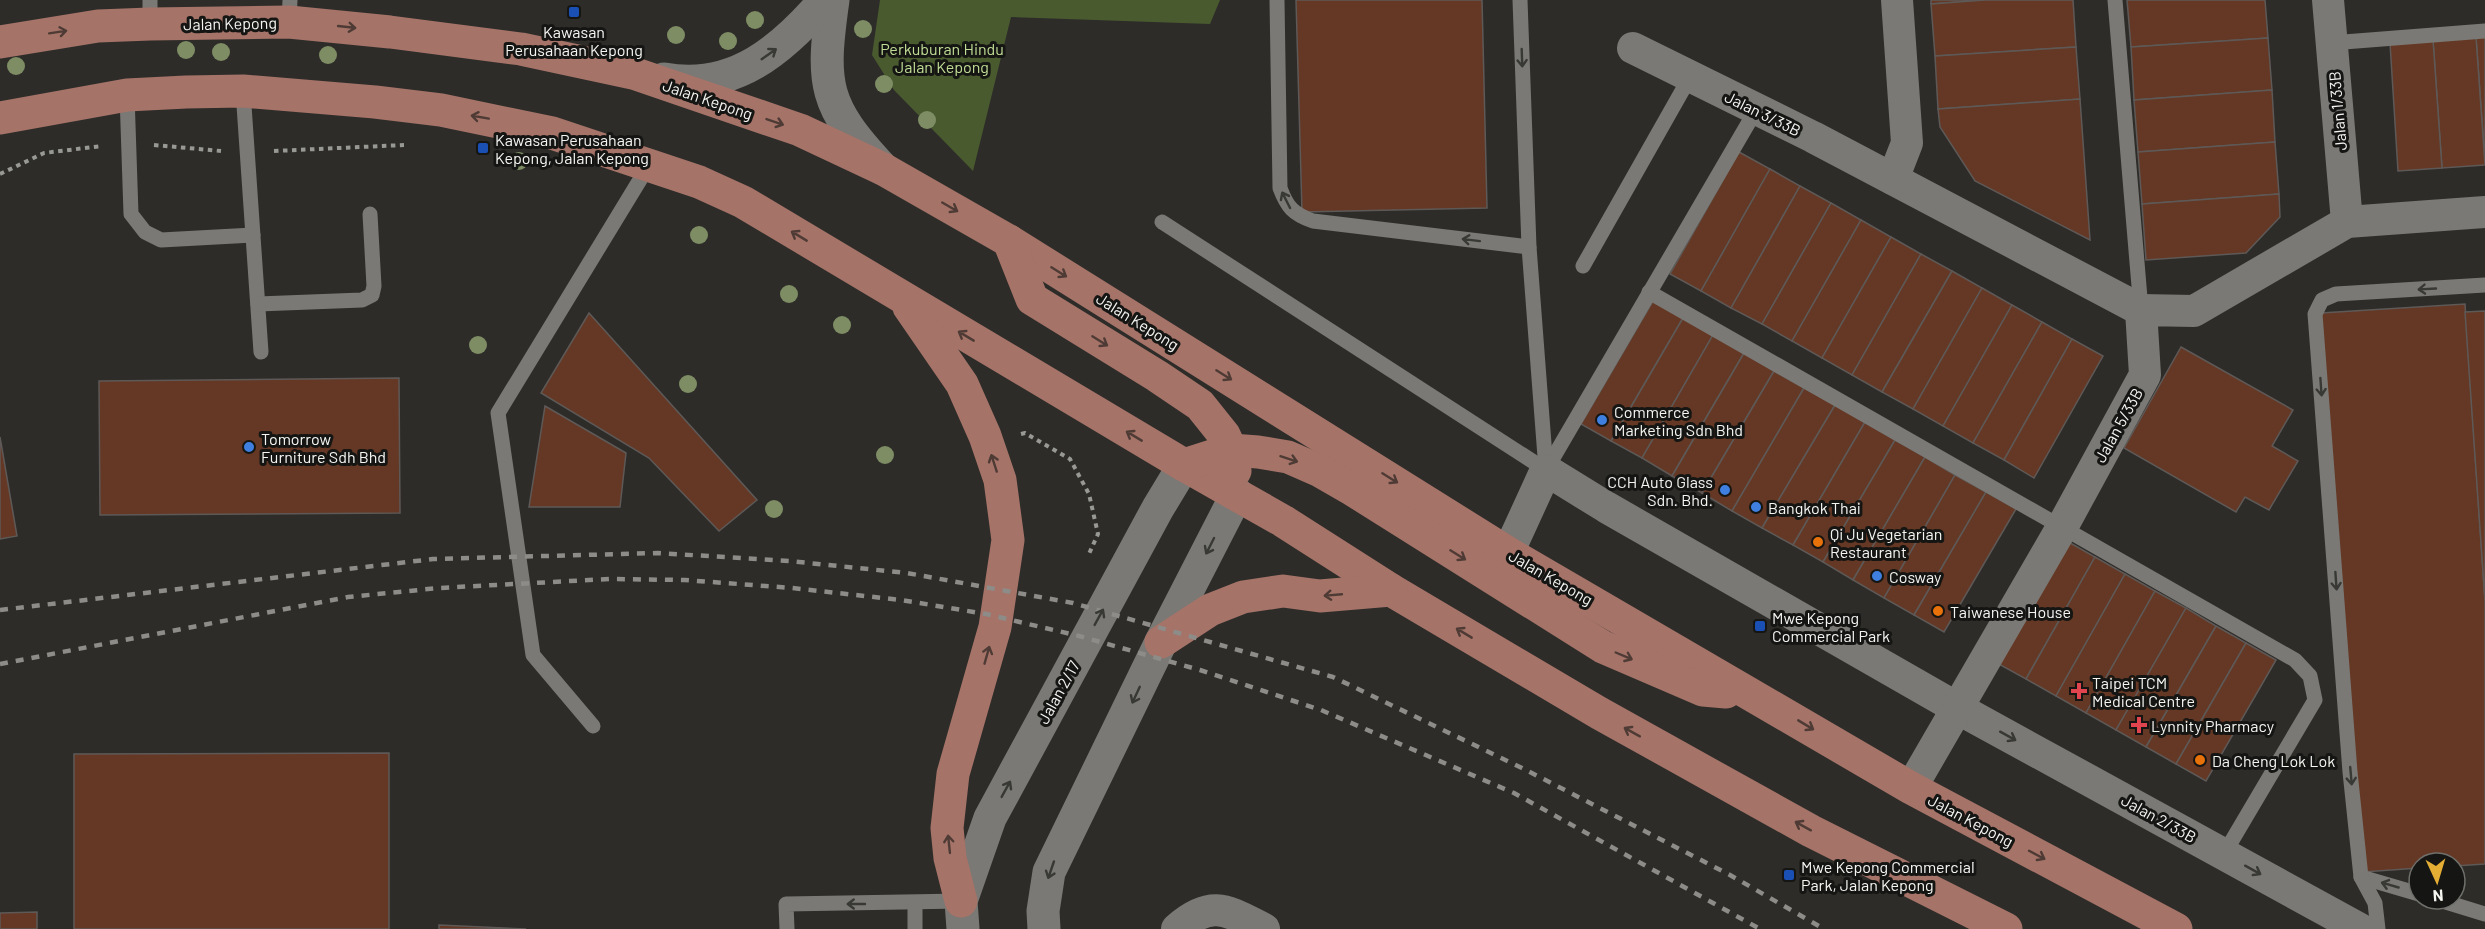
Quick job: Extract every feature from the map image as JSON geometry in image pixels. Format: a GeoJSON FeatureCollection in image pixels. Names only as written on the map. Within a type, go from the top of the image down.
{"type":"FeatureCollection","features":[{"type":"Feature","properties":{"kind":"main road","name":"Jalan Kepong"},"geometry":{"type":"LineString","coordinates":[[0,42],[98,26],[150,12],[290,11],[521,49],[633,74],[800,130],[883,169],[1009,241],[1508,553],[1756,695],[1911,788],[2176,929]]}},
{"type":"Feature","properties":{"kind":"main road"},"geometry":{"type":"LineString","coordinates":[[0,118],[128,95],[243,91],[308,95],[430,109],[502,121],[552,133],[699,182],[743,202],[1184,465],[1237,494],[1391,590],[1599,713],[1811,831],[2006,929]]}},
{"type":"Feature","properties":{"kind":"main road"},"geometry":{"type":"LineString","coordinates":[[1009,241],[1032,299],[1158,376],[1200,405],[1224,435],[1231,450],[1237,494]]}},
{"type":"Feature","properties":{"kind":"main road"},"geometry":{"type":"LineString","coordinates":[[903,298],[963,384],[1000,480],[1008,540],[996,627],[952,774],[947,828],[950,858],[962,915]]}},
{"type":"Feature","properties":{"kind":"main road"},"geometry":{"type":"LineString","coordinates":[[1184,465],[1231,450],[1287,457],[1320,471],[1603,647],[1703,690],[1756,695]]}},
{"type":"Feature","properties":{"kind":"main road"},"geometry":{"type":"LineString","coordinates":[[1161,642],[1210,610],[1243,597],[1283,591],[1320,596],[1391,590]]}},
{"type":"Feature","properties":{"kind":"street"},"geometry":{"type":"LineString","coordinates":[[633,74],[671,80],[708,81],[739,70],[766,57],[790,38],[825,0]]}},
{"type":"Feature","properties":{"kind":"street"},"geometry":{"type":"LineString","coordinates":[[833,0],[826,48],[827,80],[835,107],[853,136],[883,169]]}},
{"type":"Feature","properties":{"kind":"street"},"geometry":{"type":"LineString","coordinates":[[1893,179],[1907,142],[1897,0]]}},
{"type":"Feature","properties":{"kind":"street","name":"Jalan 1/33B"},"geometry":{"type":"LineString","coordinates":[[2328,0],[2347,222]]}},
{"type":"Feature","properties":{"kind":"street","name":"Jalan 3/33B"},"geometry":{"type":"LineString","coordinates":[[1633,48],[1893,179],[2141,310]]}},
{"type":"Feature","properties":{"kind":"street"},"geometry":{"type":"LineString","coordinates":[[2141,310],[2194,311],[2347,222],[2485,212]]}},
{"type":"Feature","properties":{"kind":"street","name":"Jalan 5/33B"},"geometry":{"type":"LineString","coordinates":[[1911,788],[2061,529],[2145,375],[2141,310]]}},
{"type":"Feature","properties":{"kind":"street","name":"Jalan 2/17"},"geometry":{"type":"LineString","coordinates":[[962,915],[990,818],[1158,508],[1184,465]]}},
{"type":"Feature","properties":{"kind":"street"},"geometry":{"type":"LineString","coordinates":[[1508,553],[1546,470]]}},
{"type":"Feature","properties":{"kind":"street","name":"Jalan 2/33B"},"geometry":{"type":"LineString","coordinates":[[1546,470],[1606,507],[1957,708],[2360,929]]}},
{"type":"Feature","properties":{"kind":"street"},"geometry":{"type":"LineString","coordinates":[[1044,929],[1043,911],[1048,872],[1237,494]]}},
{"type":"Feature","properties":{"kind":"street"},"geometry":{"type":"LineString","coordinates":[[1177,929],[1193,915],[1224,909],[1264,929]]}},
{"type":"Feature","properties":{"kind":"lane"},"geometry":{"type":"LineString","coordinates":[[1277,0],[1280,188],[1291,210],[1297,215],[1313,220],[1529,248]]}},
{"type":"Feature","properties":{"kind":"lane"},"geometry":{"type":"LineString","coordinates":[[1520,0],[1529,248],[1546,470]]}},
{"type":"Feature","properties":{"kind":"lane"},"geometry":{"type":"LineString","coordinates":[[2115,0],[2141,310]]}},
{"type":"Feature","properties":{"kind":"lane"},"geometry":{"type":"LineString","coordinates":[[2331,43],[2485,31]]}},
{"type":"Feature","properties":{"kind":"lane"},"geometry":{"type":"LineString","coordinates":[[1582,266],[1690,77]]}},
{"type":"Feature","properties":{"kind":"lane"},"geometry":{"type":"LineString","coordinates":[[243,91],[261,352]]}},
{"type":"Feature","properties":{"kind":"lane"},"geometry":{"type":"LineString","coordinates":[[128,95],[131,214],[145,232],[161,240],[253,235]]}},
{"type":"Feature","properties":{"kind":"lane"},"geometry":{"type":"LineString","coordinates":[[1546,470],[1756,110]]}},
{"type":"Feature","properties":{"kind":"lane"},"geometry":{"type":"LineString","coordinates":[[593,726],[533,655],[498,413],[649,165]]}},
{"type":"Feature","properties":{"kind":"lane"},"geometry":{"type":"LineString","coordinates":[[258,304],[362,300],[372,295],[374,286],[370,214]]}},
{"type":"Feature","properties":{"kind":"lane"},"geometry":{"type":"LineString","coordinates":[[1162,222],[1546,470]]}},
{"type":"Feature","properties":{"kind":"lane"},"geometry":{"type":"LineString","coordinates":[[2378,929],[2375,903],[2361,877],[2350,772],[2315,314],[2322,300],[2336,294],[2485,285]]}},
{"type":"Feature","properties":{"kind":"lane"},"geometry":{"type":"LineString","coordinates":[[1649,292],[2061,529],[2295,660],[2310,676],[2315,700],[2224,854]]}},
{"type":"Feature","properties":{"kind":"lane"},"geometry":{"type":"LineString","coordinates":[[2361,877],[2407,890]]}},
{"type":"Feature","properties":{"kind":"lane"},"geometry":{"type":"LineString","coordinates":[[787,929],[786,904],[915,903],[962,915]]}},
{"type":"Feature","properties":{"kind":"lane"},"geometry":{"type":"LineString","coordinates":[[915,903],[915,929]]}},
{"type":"Feature","properties":{"kind":"lane"},"geometry":{"type":"LineString","coordinates":[[2467,908],[2485,914]]}},
{"type":"Feature","properties":{"kind":"path"},"geometry":{"type":"LineString","coordinates":[[1015,435],[1025,433],[1070,459],[1089,494],[1098,534],[1083,565]]}},
{"type":"Feature","properties":{"kind":"green space","name":"Perkuburan Hindu Jalan Kepong"},"geometry":{"type":"Polygon","coordinates":[[[880,0],[1220,0],[1210,24],[1011,17],[973,171],[894,90],[872,55],[880,0]]]}},
{"type":"Feature","properties":{"kind":"building"},"geometry":{"type":"Polygon","coordinates":[[[1296,0],[1482,0],[1487,208],[1302,212],[1296,0]]]}},
{"type":"Feature","properties":{"kind":"building"},"geometry":{"type":"Polygon","coordinates":[[[1931,0],[1985,0],[1931,4],[1931,0]]]}},
{"type":"Feature","properties":{"kind":"building"},"geometry":{"type":"Polygon","coordinates":[[[1985,0],[2073,0],[2076,47],[1935,56],[1931,4],[1985,0]]]}},
{"type":"Feature","properties":{"kind":"building"},"geometry":{"type":"Polygon","coordinates":[[[2127,0],[2265,0],[2268,38],[2131,47],[2127,0]]]}},
{"type":"Feature","properties":{"kind":"building"},"geometry":{"type":"Polygon","coordinates":[[[2485,36],[2485,162],[2476,37],[2485,36]]]}},
{"type":"Feature","properties":{"kind":"building"},"geometry":{"type":"Polygon","coordinates":[[[2476,37],[2485,165],[2442,168],[2433,40],[2476,37]]]}},
{"type":"Feature","properties":{"kind":"building"},"geometry":{"type":"Polygon","coordinates":[[[2268,38],[2272,90],[2134,100],[2131,47],[2268,38]]]}},
{"type":"Feature","properties":{"kind":"building"},"geometry":{"type":"Polygon","coordinates":[[[2433,40],[2442,168],[2398,171],[2390,43],[2433,40]]]}},
{"type":"Feature","properties":{"kind":"building"},"geometry":{"type":"Polygon","coordinates":[[[2076,47],[2080,99],[1938,109],[1935,56],[2076,47]]]}},
{"type":"Feature","properties":{"kind":"building"},"geometry":{"type":"Polygon","coordinates":[[[2272,90],[2275,142],[2138,152],[2134,100],[2272,90]]]}},
{"type":"Feature","properties":{"kind":"building"},"geometry":{"type":"Polygon","coordinates":[[[2080,99],[2090,240],[1975,181],[1940,127],[1938,109],[2080,99]]]}},
{"type":"Feature","properties":{"kind":"building"},"geometry":{"type":"Polygon","coordinates":[[[2275,142],[2279,194],[2142,204],[2138,152],[2275,142]]]}},
{"type":"Feature","properties":{"kind":"building"},"geometry":{"type":"Polygon","coordinates":[[[1739,152],[1770,169],[1701,291],[1670,274],[1739,152]]]}},
{"type":"Feature","properties":{"kind":"building"},"geometry":{"type":"Polygon","coordinates":[[[1770,169],[1800,186],[1731,308],[1701,291],[1770,169]]]}},
{"type":"Feature","properties":{"kind":"building"},"geometry":{"type":"Polygon","coordinates":[[[1800,186],[1831,203],[1762,324],[1731,308],[1800,186]]]}},
{"type":"Feature","properties":{"kind":"building"},"geometry":{"type":"Polygon","coordinates":[[[2279,194],[2280,217],[2246,253],[2146,260],[2142,204],[2279,194]]]}},
{"type":"Feature","properties":{"kind":"building"},"geometry":{"type":"Polygon","coordinates":[[[1831,203],[1861,220],[1792,341],[1762,324],[1831,203]]]}},
{"type":"Feature","properties":{"kind":"building"},"geometry":{"type":"Polygon","coordinates":[[[1861,220],[1891,237],[1822,358],[1792,341],[1861,220]]]}},
{"type":"Feature","properties":{"kind":"building"},"geometry":{"type":"Polygon","coordinates":[[[1891,237],[1921,254],[1852,375],[1822,358],[1891,237]]]}},
{"type":"Feature","properties":{"kind":"building"},"geometry":{"type":"Polygon","coordinates":[[[1921,254],[1952,271],[1882,392],[1852,375],[1921,254]]]}},
{"type":"Feature","properties":{"kind":"building"},"geometry":{"type":"Polygon","coordinates":[[[1952,271],[1982,288],[1913,409],[1882,392],[1952,271]]]}},
{"type":"Feature","properties":{"kind":"building"},"geometry":{"type":"Polygon","coordinates":[[[1982,288],[2012,305],[1943,426],[1913,409],[1982,288]]]}},
{"type":"Feature","properties":{"kind":"building"},"geometry":{"type":"Polygon","coordinates":[[[1653,301],[1683,318],[1611,441],[1581,424],[1653,301]]]}},
{"type":"Feature","properties":{"kind":"building"},"geometry":{"type":"Polygon","coordinates":[[[2465,304],[2485,601],[2485,864],[2467,865],[2467,851],[2407,851],[2407,869],[2363,872],[2321,313],[2465,304]]]}},
{"type":"Feature","properties":{"kind":"building"},"geometry":{"type":"Polygon","coordinates":[[[2012,305],[2042,322],[1973,443],[1943,426],[2012,305]]]}},
{"type":"Feature","properties":{"kind":"building"},"geometry":{"type":"Polygon","coordinates":[[[2485,311],[2485,601],[2465,312],[2485,311]]]}},
{"type":"Feature","properties":{"kind":"building"},"geometry":{"type":"Polygon","coordinates":[[[589,313],[757,500],[719,531],[649,458],[541,393],[589,313]]]}},
{"type":"Feature","properties":{"kind":"building"},"geometry":{"type":"Polygon","coordinates":[[[1683,318],[1713,335],[1642,458],[1611,441],[1683,318]]]}},
{"type":"Feature","properties":{"kind":"building"},"geometry":{"type":"Polygon","coordinates":[[[2042,322],[2072,339],[2004,460],[1973,443],[2042,322]]]}},
{"type":"Feature","properties":{"kind":"building"},"geometry":{"type":"Polygon","coordinates":[[[1713,335],[1744,353],[1672,476],[1642,458],[1713,335]]]}},
{"type":"Feature","properties":{"kind":"building"},"geometry":{"type":"Polygon","coordinates":[[[2072,339],[2103,356],[2034,478],[2004,460],[2072,339]]]}},
{"type":"Feature","properties":{"kind":"building"},"geometry":{"type":"Polygon","coordinates":[[[2181,347],[2293,410],[2272,446],[2298,461],[2269,510],[2245,497],[2236,512],[2124,448],[2181,347]]]}},
{"type":"Feature","properties":{"kind":"building"},"geometry":{"type":"Polygon","coordinates":[[[1744,353],[1774,371],[1702,493],[1672,476],[1744,353]]]}},
{"type":"Feature","properties":{"kind":"building"},"geometry":{"type":"Polygon","coordinates":[[[1774,371],[1804,388],[1732,511],[1702,493],[1774,371]]]}},
{"type":"Feature","properties":{"kind":"building","name":"Tomorrow Furniture Sdh Bhd"},"geometry":{"type":"Polygon","coordinates":[[[399,378],[400,513],[100,515],[99,381],[399,378]]]}},
{"type":"Feature","properties":{"kind":"building"},"geometry":{"type":"Polygon","coordinates":[[[1804,388],[1835,405],[1762,528],[1732,511],[1804,388]]]}},
{"type":"Feature","properties":{"kind":"building"},"geometry":{"type":"Polygon","coordinates":[[[1835,405],[1865,422],[1793,545],[1762,528],[1835,405]]]}},
{"type":"Feature","properties":{"kind":"building"},"geometry":{"type":"Polygon","coordinates":[[[545,406],[626,453],[620,507],[529,507],[545,406]]]}},
{"type":"Feature","properties":{"kind":"building"},"geometry":{"type":"Polygon","coordinates":[[[1865,422],[1895,440],[1823,562],[1793,545],[1865,422]]]}},
{"type":"Feature","properties":{"kind":"building"},"geometry":{"type":"Polygon","coordinates":[[[0,437],[17,536],[0,539],[0,437]]]}},
{"type":"Feature","properties":{"kind":"building"},"geometry":{"type":"Polygon","coordinates":[[[1895,440],[1925,457],[1853,580],[1823,562],[1895,440]]]}},
{"type":"Feature","properties":{"kind":"building"},"geometry":{"type":"Polygon","coordinates":[[[1925,457],[1955,475],[1884,598],[1853,580],[1925,457]]]}},
{"type":"Feature","properties":{"kind":"building"},"geometry":{"type":"Polygon","coordinates":[[[1955,475],[1986,492],[1914,615],[1884,598],[1955,475]]]}},
{"type":"Feature","properties":{"kind":"building"},"geometry":{"type":"Polygon","coordinates":[[[1986,492],[2016,509],[1944,632],[1914,615],[1986,492]]]}},
{"type":"Feature","properties":{"kind":"building"},"geometry":{"type":"Polygon","coordinates":[[[2065,540],[2095,557],[2026,679],[1995,662],[2065,540]]]}},
{"type":"Feature","properties":{"kind":"building"},"geometry":{"type":"Polygon","coordinates":[[[2095,557],[2125,574],[2056,696],[2026,679],[2095,557]]]}},
{"type":"Feature","properties":{"kind":"building"},"geometry":{"type":"Polygon","coordinates":[[[2125,574],[2155,591],[2086,713],[2056,696],[2125,574]]]}},
{"type":"Feature","properties":{"kind":"building"},"geometry":{"type":"Polygon","coordinates":[[[2155,591],[2186,608],[2116,730],[2086,713],[2155,591]]]}},
{"type":"Feature","properties":{"kind":"building"},"geometry":{"type":"Polygon","coordinates":[[[2186,608],[2216,626],[2146,747],[2116,730],[2186,608]]]}},
{"type":"Feature","properties":{"kind":"building"},"geometry":{"type":"Polygon","coordinates":[[[2216,626],[2246,643],[2176,764],[2146,747],[2216,626]]]}},
{"type":"Feature","properties":{"kind":"building"},"geometry":{"type":"Polygon","coordinates":[[[2246,643],[2276,660],[2206,781],[2176,764],[2246,643]]]}},
{"type":"Feature","properties":{"kind":"building"},"geometry":{"type":"Polygon","coordinates":[[[389,753],[389,929],[74,929],[74,754],[389,753]]]}},
{"type":"Feature","properties":{"kind":"building"},"geometry":{"type":"Polygon","coordinates":[[[37,912],[37,929],[0,929],[0,913],[37,912]]]}},
{"type":"Feature","properties":{"kind":"building"},"geometry":{"type":"Polygon","coordinates":[[[439,925],[526,929],[439,929],[439,925]]]}},
{"type":"Feature","properties":{"kind":"railway"},"geometry":{"type":"LineString","coordinates":[[0,610],[433,559],[658,553],[789,561],[907,573],[1073,603],[1333,677],[1522,768],[1730,875],[1824,929]]}},
{"type":"Feature","properties":{"kind":"railway"},"geometry":{"type":"LineString","coordinates":[[0,664],[348,597],[439,588],[609,579],[685,580],[792,588],[901,600],[986,614],[1079,636],[1200,670],[1321,710],[1514,793],[1760,929]]}},
{"type":"Feature","properties":{"kind":"place","name":"Kawasan Perusahaan Kepong"},"geometry":{"type":"Point","coordinates":[574,12]}},
{"type":"Feature","properties":{"kind":"place","name":"Kawasan Perusahaan Kepong, Jalan Kepong"},"geometry":{"type":"Point","coordinates":[483,148]}},
{"type":"Feature","properties":{"kind":"place","name":"Commerce Marketing Sdn Bhd"},"geometry":{"type":"Point","coordinates":[1602,420]}},
{"type":"Feature","properties":{"kind":"place","name":"Tomorrow Furniture Sdh Bhd"},"geometry":{"type":"Point","coordinates":[249,447]}},
{"type":"Feature","properties":{"kind":"place","name":"CCH Auto Glass Sdn. Bhd."},"geometry":{"type":"Point","coordinates":[1725,490]}},
{"type":"Feature","properties":{"kind":"place","name":"Bangkok Thai"},"geometry":{"type":"Point","coordinates":[1756,507]}},
{"type":"Feature","properties":{"kind":"place","name":"Qi Ju Vegetarian Restaurant"},"geometry":{"type":"Point","coordinates":[1818,542]}},
{"type":"Feature","properties":{"kind":"place","name":"Cosway"},"geometry":{"type":"Point","coordinates":[1877,576]}},
{"type":"Feature","properties":{"kind":"place","name":"Taiwanese House"},"geometry":{"type":"Point","coordinates":[1938,611]}},
{"type":"Feature","properties":{"kind":"place","name":"Mwe Kepong Commercial Park"},"geometry":{"type":"Point","coordinates":[1760,626]}},
{"type":"Feature","properties":{"kind":"place","name":"Taipei TCM Medical Centre"},"geometry":{"type":"Point","coordinates":[2079,691]}},
{"type":"Feature","properties":{"kind":"place","name":"Lynnity Pharmacy"},"geometry":{"type":"Point","coordinates":[2139,725]}},
{"type":"Feature","properties":{"kind":"place","name":"Da Cheng Lok Lok"},"geometry":{"type":"Point","coordinates":[2200,760]}},
{"type":"Feature","properties":{"kind":"place","name":"Mwe Kepong Commercial Park, Jalan Kepong"},"geometry":{"type":"Point","coordinates":[1789,875]}}]}
